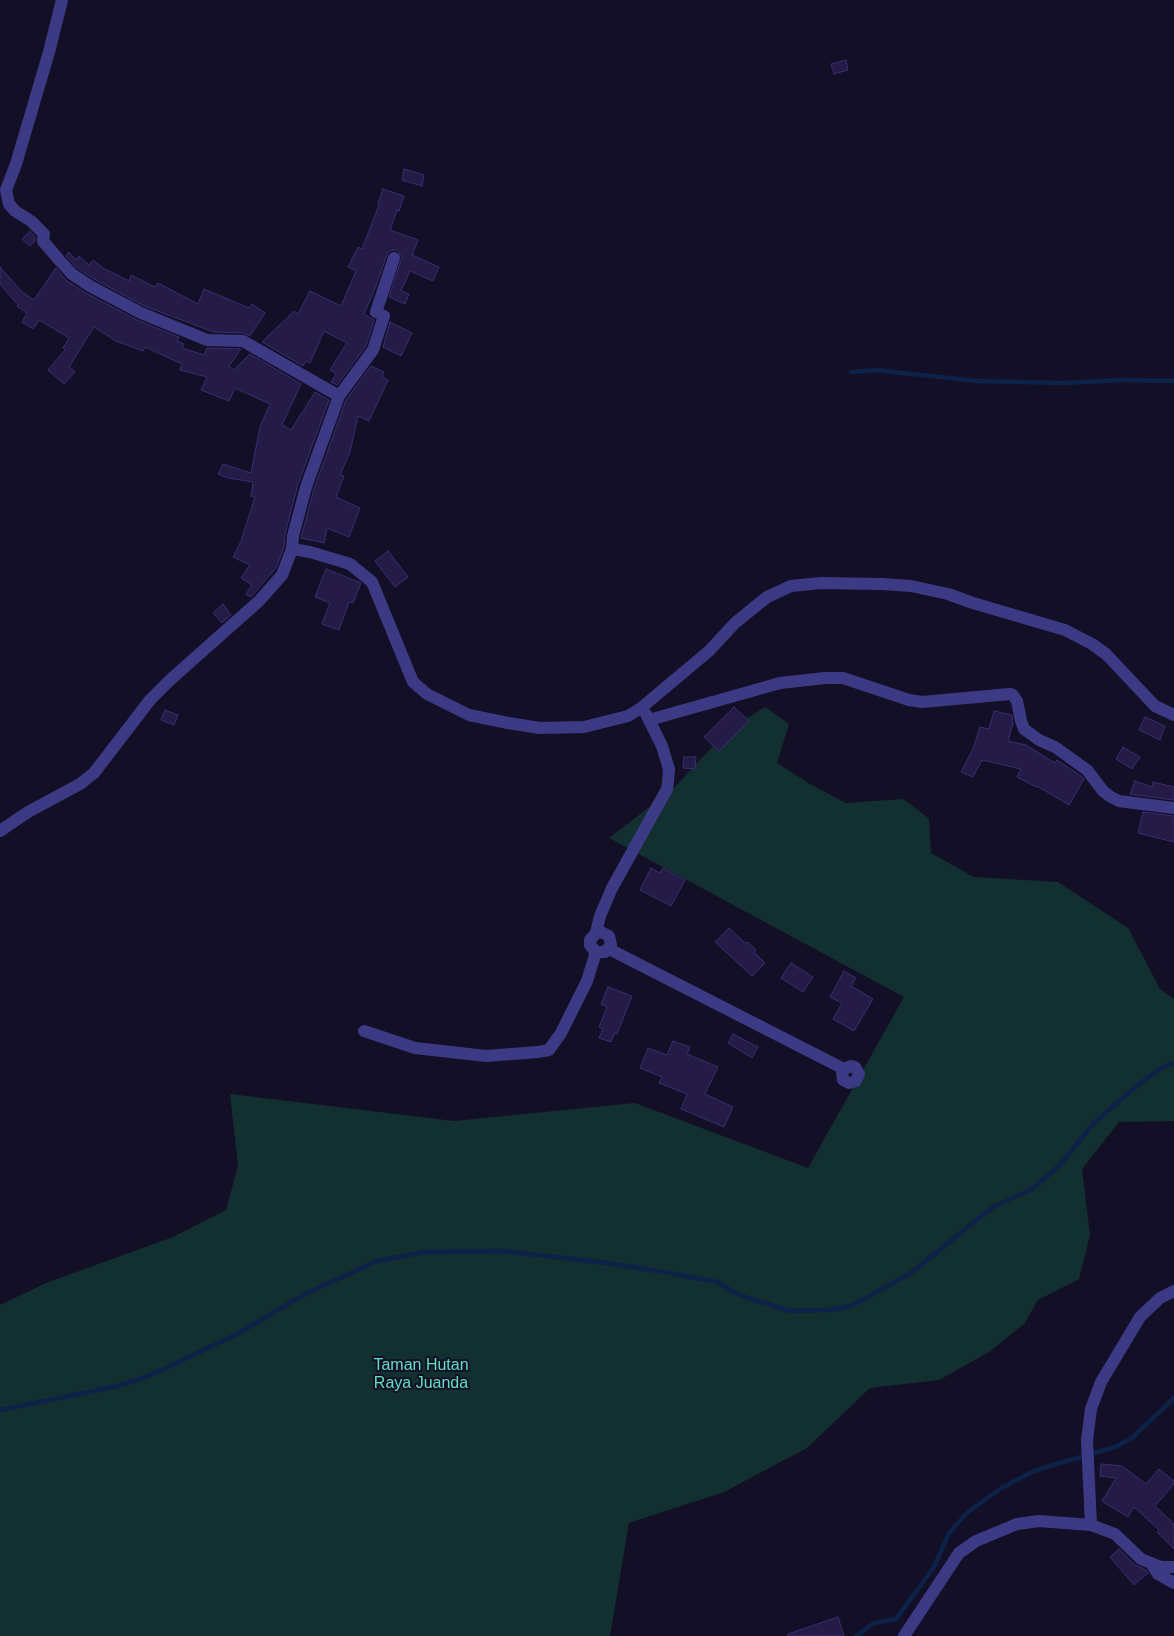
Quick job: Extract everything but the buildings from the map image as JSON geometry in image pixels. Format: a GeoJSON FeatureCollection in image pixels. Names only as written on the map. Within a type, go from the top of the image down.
{"type":"FeatureCollection","features":[{"type":"Feature","properties":{"kind":"street"},"geometry":{"type":"LineString","coordinates":[[62,0],[49,52],[16,164],[6,190],[9,204],[44,234],[43,241],[60,262],[72,274],[90,286],[140,313],[207,340],[243,341],[339,396]]}},
{"type":"Feature","properties":{"kind":"street"},"geometry":{"type":"LineString","coordinates":[[0,831],[28,812],[80,784],[94,773],[150,700],[170,680],[259,602],[282,575],[292,549],[293,536],[306,487],[339,396],[373,350],[384,316],[376,312],[394,258]]}},
{"type":"Feature","properties":{"kind":"street"},"geometry":{"type":"LineString","coordinates":[[292,549],[310,552],[350,564],[372,582],[413,682],[427,694],[469,715],[540,728],[584,726],[618,720],[641,708],[709,651],[736,623],[767,597],[791,586],[851,582],[911,586],[948,594],[974,604],[1065,630],[1092,644],[1106,654],[1155,706],[1174,714]]}},
{"type":"Feature","properties":{"kind":"street"},"geometry":{"type":"LineString","coordinates":[[649,720],[780,683],[825,678],[843,678],[909,700],[922,702],[1010,694],[1017,701],[1024,729],[1087,770],[1103,791],[1111,797],[1119,801],[1174,808]]}},
{"type":"Feature","properties":{"kind":"street"},"geometry":{"type":"LineString","coordinates":[[641,708],[662,746],[669,769],[668,782],[666,789],[612,888],[600,916],[596,933],[590,940],[590,945],[596,952],[600,953],[609,950],[844,1069]]}},
{"type":"Feature","properties":{"kind":"street"},"geometry":{"type":"LineString","coordinates":[[596,933],[601,932],[609,936],[611,945],[609,950]]}},
{"type":"Feature","properties":{"kind":"street"},"geometry":{"type":"LineString","coordinates":[[364,1031],[415,1048],[486,1056],[549,1050],[561,1033],[587,981],[596,952]]}},
{"type":"Feature","properties":{"kind":"street"},"geometry":{"type":"LineString","coordinates":[[1091,1525],[1087,1440],[1091,1409],[1101,1382],[1140,1317],[1160,1298],[1174,1291]]}},
{"type":"Feature","properties":{"kind":"street"},"geometry":{"type":"LineString","coordinates":[[904,1636],[947,1568],[959,1553],[976,1541],[1017,1524],[1040,1521],[1091,1525],[1115,1534],[1141,1559],[1161,1567],[1174,1567]]}},
{"type":"Feature","properties":{"kind":"street"},"geometry":{"type":"LineString","coordinates":[[1151,1563],[1158,1574],[1174,1583]]}},
{"type":"Feature","properties":{"kind":"green space","name":"Taman Hutan Raya Juanda"},"geometry":{"type":"Polygon","coordinates":[[[765,707],[789,724],[777,763],[810,784],[846,803],[904,799],[929,819],[931,853],[974,877],[1058,882],[1128,928],[1160,989],[1174,999],[1174,1121],[1119,1122],[1082,1169],[1090,1235],[1079,1279],[1038,1300],[1024,1324],[989,1352],[939,1380],[870,1388],[807,1448],[724,1492],[629,1523],[610,1636],[0,1636],[0,1305],[46,1283],[173,1237],[226,1210],[238,1166],[230,1094],[454,1121],[635,1103],[808,1168],[904,997],[609,838],[674,788],[726,732],[765,707]]]}},
{"type":"Feature","properties":{"kind":"waterway"},"geometry":{"type":"LineString","coordinates":[[851,372],[876,370],[977,381],[1064,383],[1124,380],[1174,381]]}},
{"type":"Feature","properties":{"kind":"waterway"},"geometry":{"type":"LineString","coordinates":[[0,1410],[113,1387],[138,1380],[237,1334],[305,1294],[377,1261],[425,1252],[503,1251],[607,1263],[717,1282],[739,1295],[789,1311],[843,1308],[857,1303],[911,1273],[995,1206],[1032,1189],[1060,1165],[1093,1124],[1103,1115],[1143,1081],[1163,1067],[1174,1063]]}},
{"type":"Feature","properties":{"kind":"waterway"},"geometry":{"type":"LineString","coordinates":[[856,1636],[874,1623],[896,1619],[934,1567],[949,1533],[968,1512],[1000,1489],[1030,1473],[1115,1447],[1132,1438],[1174,1398]]}}]}
